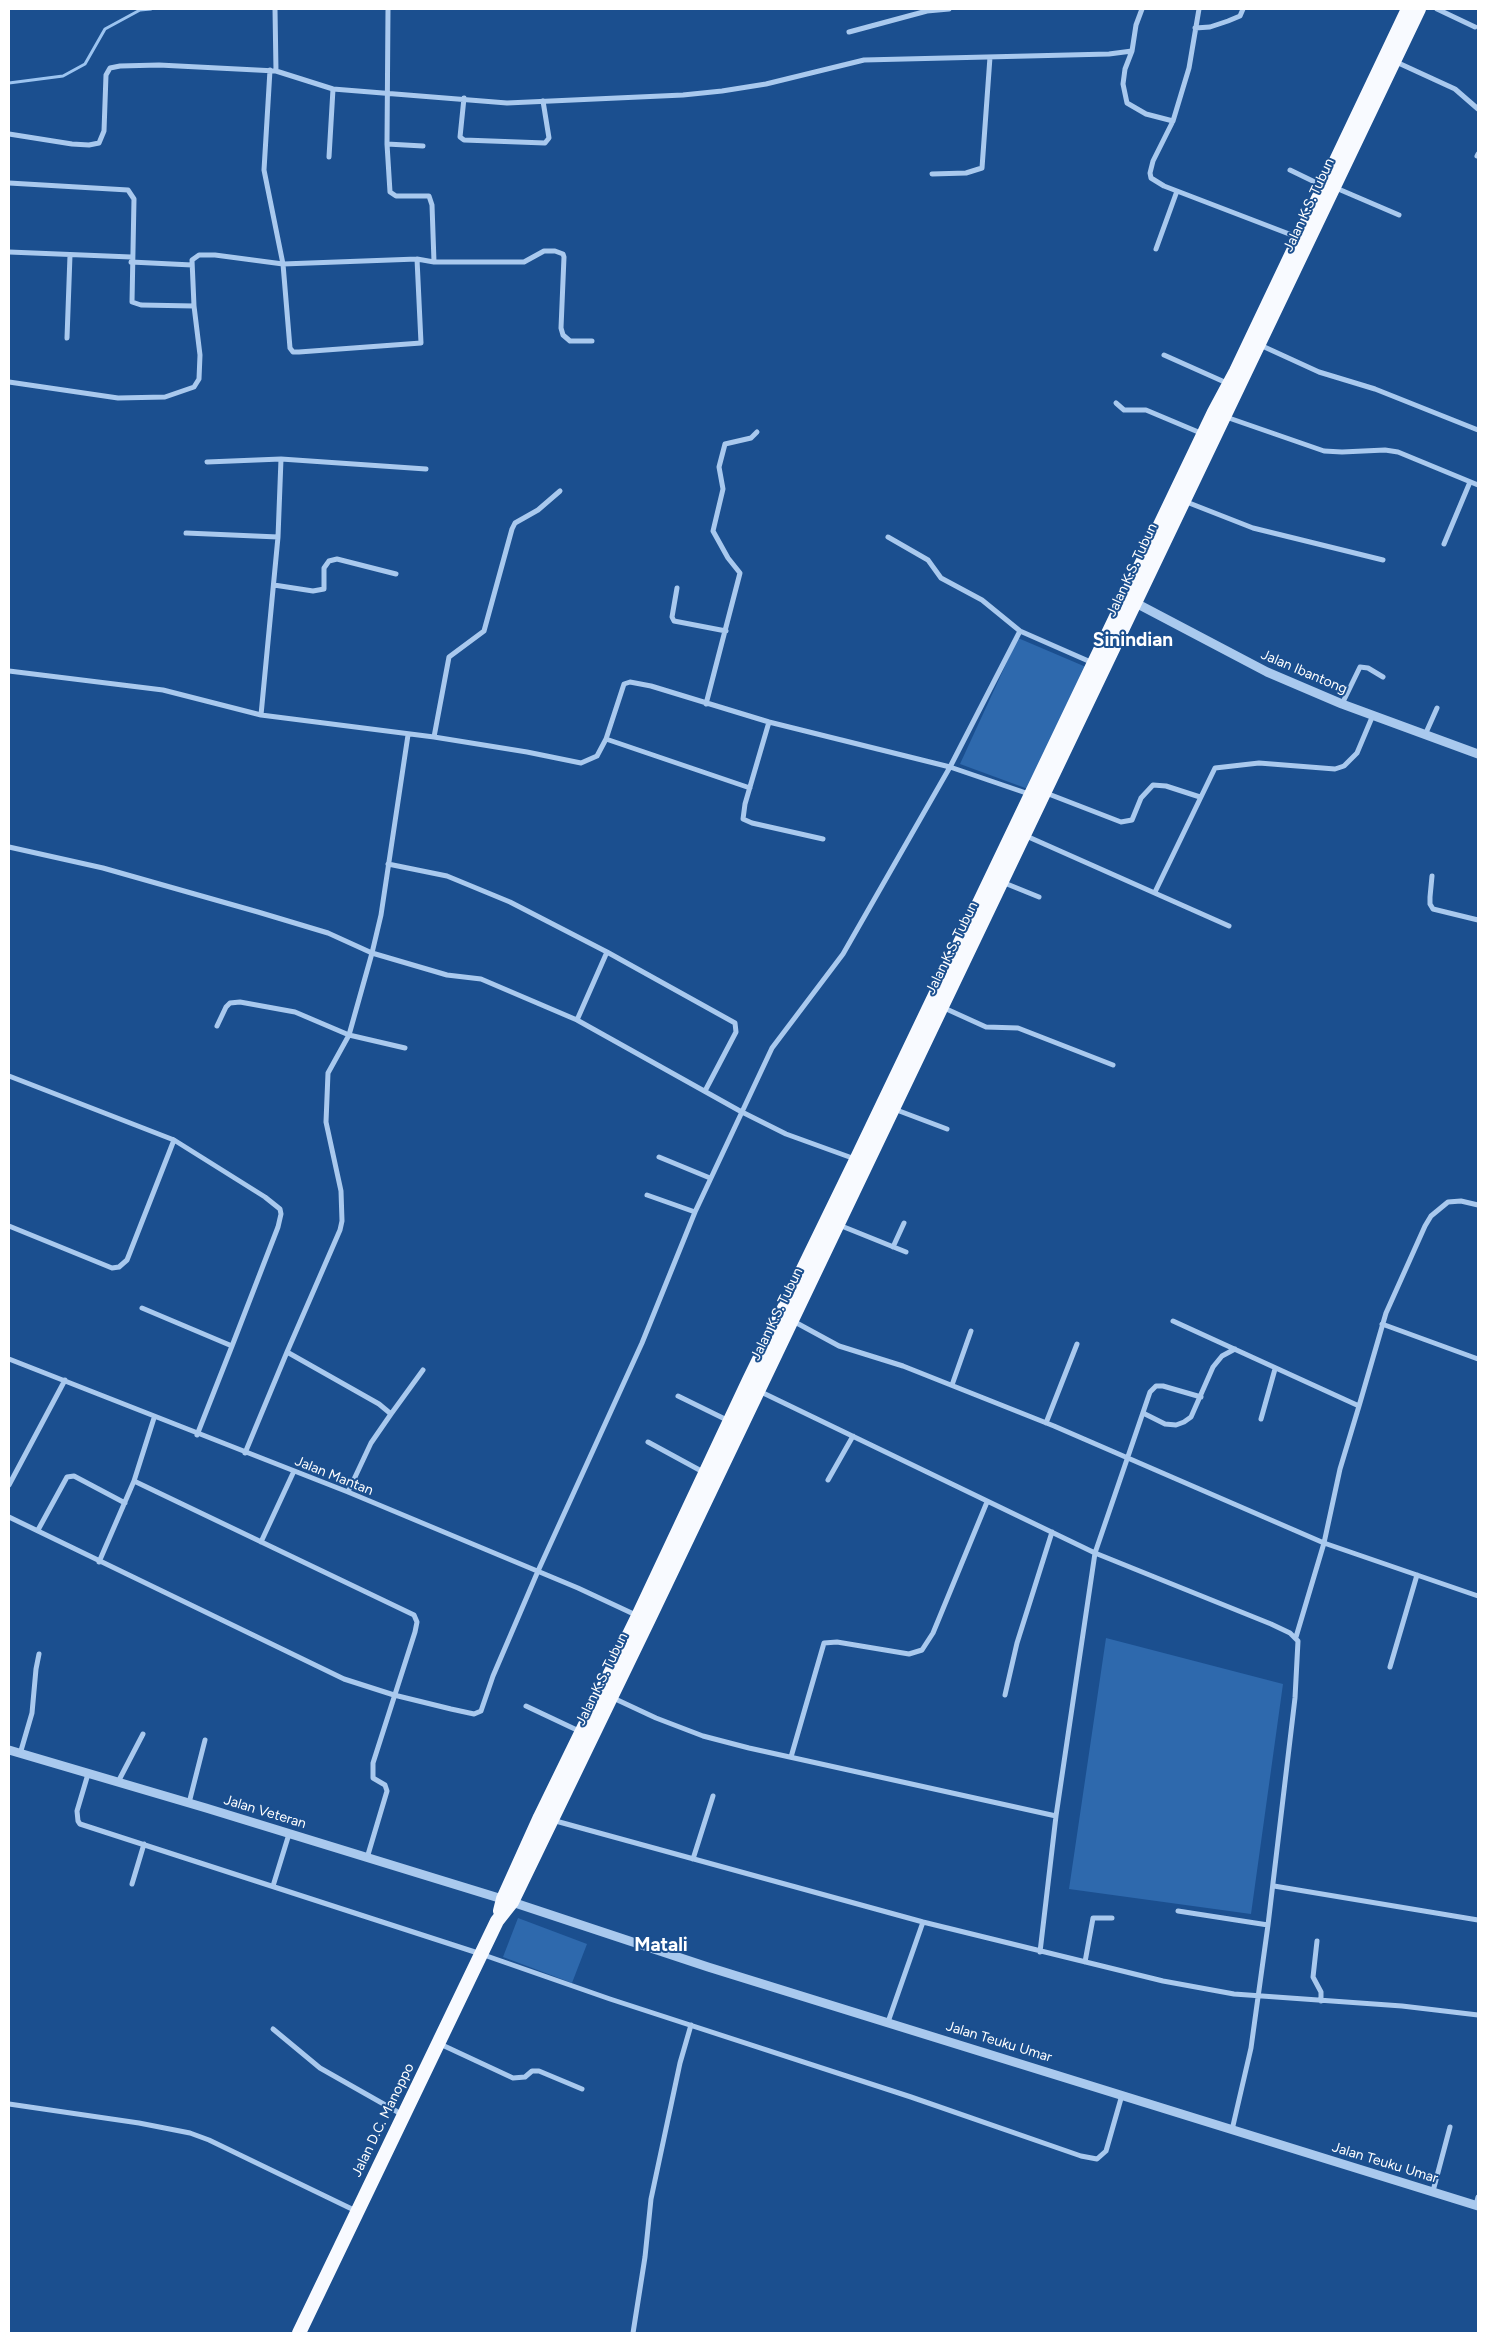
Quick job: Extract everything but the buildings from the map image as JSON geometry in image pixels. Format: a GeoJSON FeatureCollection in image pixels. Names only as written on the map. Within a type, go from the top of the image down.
{"type":"FeatureCollection","features":[{"type":"Feature","properties":{"kind":"highway","name":"Jalan K.S. Tubun"},"geometry":{"type":"LineString","coordinates":[[1390,59],[1408,9]]}},
{"type":"Feature","properties":{"kind":"highway","name":"Jalan K.S. Tubun"},"geometry":{"type":"LineString","coordinates":[[1219,414],[1229,384],[1304,240],[1390,59],[1419,9]]}},
{"type":"Feature","properties":{"kind":"highway","name":"Jalan K.S. Tubun"},"geometry":{"type":"LineString","coordinates":[[507,1900],[582,1733],[643,1619],[759,1391],[838,1225],[862,1162],[894,1109],[1024,835],[1094,663],[1131,600],[1184,500],[1207,436],[1260,344],[1304,240]]}},
{"type":"Feature","properties":{"kind":"highway","name":"Jalan K.S. Tubun"},"geometry":{"type":"LineString","coordinates":[[507,1900],[551,1820],[611,1697],[705,1474],[730,1421],[862,1162],[1039,795],[1199,456]]}},
{"type":"Feature","properties":{"kind":"highway","name":"Jalan D.C. Manoppo"},"geometry":{"type":"LineString","coordinates":[[299,2333],[507,1900]]}},
{"type":"Feature","properties":{"kind":"street"},"geometry":{"type":"LineString","coordinates":[[275,9],[273,71],[264,170],[283,264],[290,348],[293,352],[299,352],[421,343],[417,259]]}},
{"type":"Feature","properties":{"kind":"street"},"geometry":{"type":"LineString","coordinates":[[388,9],[387,144],[390,192],[396,196],[424,195],[431,200],[434,262]]}},
{"type":"Feature","properties":{"kind":"street"},"geometry":{"type":"LineString","coordinates":[[849,32],[926,10],[949,9]]}},
{"type":"Feature","properties":{"kind":"street"},"geometry":{"type":"LineString","coordinates":[[1142,9],[1136,25],[1132,51],[1124,76],[1124,95],[1127,103],[1146,114],[1172,121]]}},
{"type":"Feature","properties":{"kind":"street"},"geometry":{"type":"LineString","coordinates":[[1199,9],[1189,68],[1172,121],[1152,161],[1151,178],[1156,183],[1304,240]]}},
{"type":"Feature","properties":{"kind":"street"},"geometry":{"type":"LineString","coordinates":[[1195,28],[1228,21],[1240,16],[1243,9]]}},
{"type":"Feature","properties":{"kind":"street"},"geometry":{"type":"LineString","coordinates":[[1437,9],[1476,27]]}},
{"type":"Feature","properties":{"kind":"street"},"geometry":{"type":"LineString","coordinates":[[9,134],[72,144],[89,145],[99,143],[104,132],[106,75],[110,68],[114,66],[160,65],[273,71],[333,89],[507,102],[683,95],[722,91],[766,84],[864,60],[1109,54],[1132,51]]}},
{"type":"Feature","properties":{"kind":"street"},"geometry":{"type":"LineString","coordinates":[[932,174],[966,173],[982,168],[990,57]]}},
{"type":"Feature","properties":{"kind":"street"},"geometry":{"type":"LineString","coordinates":[[1390,59],[1455,89],[1478,109]]}},
{"type":"Feature","properties":{"kind":"street"},"geometry":{"type":"LineString","coordinates":[[329,157],[333,89]]}},
{"type":"Feature","properties":{"kind":"street"},"geometry":{"type":"LineString","coordinates":[[464,98],[460,137],[464,140],[545,143],[549,138],[543,101]]}},
{"type":"Feature","properties":{"kind":"street"},"geometry":{"type":"LineString","coordinates":[[387,144],[423,146]]}},
{"type":"Feature","properties":{"kind":"street"},"geometry":{"type":"LineString","coordinates":[[1290,170],[1400,215]]}},
{"type":"Feature","properties":{"kind":"street"},"geometry":{"type":"LineString","coordinates":[[9,183],[128,190],[134,199],[131,260],[131,297],[133,304],[194,306]]}},
{"type":"Feature","properties":{"kind":"street"},"geometry":{"type":"LineString","coordinates":[[1156,249],[1177,191]]}},
{"type":"Feature","properties":{"kind":"street"},"geometry":{"type":"LineString","coordinates":[[9,382],[105,397],[165,397],[194,387],[199,379],[200,355],[194,306],[192,260],[194,256],[215,255],[283,264],[417,259],[434,262],[524,262],[544,251],[560,252],[564,257],[561,328],[563,335],[570,341],[592,341]]}},
{"type":"Feature","properties":{"kind":"street"},"geometry":{"type":"LineString","coordinates":[[9,252],[192,265]]}},
{"type":"Feature","properties":{"kind":"street"},"geometry":{"type":"LineString","coordinates":[[67,338],[70,255]]}},
{"type":"Feature","properties":{"kind":"street"},"geometry":{"type":"LineString","coordinates":[[1260,344],[1319,372],[1375,389],[1478,430]]}},
{"type":"Feature","properties":{"kind":"street"},"geometry":{"type":"LineString","coordinates":[[1164,355],[1229,384]]}},
{"type":"Feature","properties":{"kind":"street"},"geometry":{"type":"LineString","coordinates":[[1116,403],[1124,410],[1146,410],[1207,436]]}},
{"type":"Feature","properties":{"kind":"street"},"geometry":{"type":"LineString","coordinates":[[1219,414],[1324,451],[1385,450],[1398,452],[1478,485]]}},
{"type":"Feature","properties":{"kind":"street"},"geometry":{"type":"LineString","coordinates":[[706,704],[740,573],[728,558],[713,531],[722,489],[719,467],[724,444],[751,438],[757,432]]}},
{"type":"Feature","properties":{"kind":"street"},"geometry":{"type":"LineString","coordinates":[[207,462],[281,459],[426,469]]}},
{"type":"Feature","properties":{"kind":"street"},"geometry":{"type":"LineString","coordinates":[[262,715],[278,537],[281,459]]}},
{"type":"Feature","properties":{"kind":"street"},"geometry":{"type":"LineString","coordinates":[[1444,544],[1470,482]]}},
{"type":"Feature","properties":{"kind":"street"},"geometry":{"type":"LineString","coordinates":[[434,737],[449,657],[484,631],[515,523],[538,510],[560,491]]}},
{"type":"Feature","properties":{"kind":"street"},"geometry":{"type":"LineString","coordinates":[[1184,500],[1254,528],[1383,560]]}},
{"type":"Feature","properties":{"kind":"street"},"geometry":{"type":"LineString","coordinates":[[186,533],[278,537]]}},
{"type":"Feature","properties":{"kind":"street"},"geometry":{"type":"LineString","coordinates":[[888,537],[928,560],[941,578],[982,600],[1020,631],[1094,663]]}},
{"type":"Feature","properties":{"kind":"street"},"geometry":{"type":"LineString","coordinates":[[274,585],[313,590],[324,589],[324,568],[329,561],[338,559],[396,574]]}},
{"type":"Feature","properties":{"kind":"street"},"geometry":{"type":"LineString","coordinates":[[677,588],[672,617],[674,620],[726,631]]}},
{"type":"Feature","properties":{"kind":"street","name":"Jalan Ibantong"},"geometry":{"type":"LineString","coordinates":[[1131,600],[1267,672],[1342,704],[1478,754]]}},
{"type":"Feature","properties":{"kind":"street"},"geometry":{"type":"LineString","coordinates":[[9,1517],[98,1562],[328,1672],[394,1695],[474,1714],[481,1711],[538,1571],[642,1343],[695,1212],[740,1111],[772,1048],[843,954],[950,767],[1020,631]]}},
{"type":"Feature","properties":{"kind":"street"},"geometry":{"type":"LineString","coordinates":[[1342,704],[1360,667],[1368,668],[1383,677]]}},
{"type":"Feature","properties":{"kind":"street"},"geometry":{"type":"LineString","coordinates":[[9,671],[163,690],[262,715],[434,737],[581,763],[597,756],[606,739],[624,684],[630,682],[651,686],[769,722],[950,767],[1121,822],[1132,820],[1141,798],[1152,786],[1166,786],[1200,797]]}},
{"type":"Feature","properties":{"kind":"street"},"geometry":{"type":"LineString","coordinates":[[1425,734],[1437,708]]}},
{"type":"Feature","properties":{"kind":"street"},"geometry":{"type":"LineString","coordinates":[[1155,892],[1214,768],[1222,765],[1274,763],[1335,769],[1344,766],[1357,753],[1373,715]]}},
{"type":"Feature","properties":{"kind":"street"},"geometry":{"type":"LineString","coordinates":[[769,722],[743,813],[743,819],[752,824],[823,839]]}},
{"type":"Feature","properties":{"kind":"street"},"geometry":{"type":"LineString","coordinates":[[245,1454],[342,1221],[339,1174],[327,1131],[326,1092],[328,1073],[349,1035],[381,915],[408,735]]}},
{"type":"Feature","properties":{"kind":"street"},"geometry":{"type":"LineString","coordinates":[[606,739],[750,788]]}},
{"type":"Feature","properties":{"kind":"street"},"geometry":{"type":"LineString","coordinates":[[1024,835],[1229,926]]}},
{"type":"Feature","properties":{"kind":"street"},"geometry":{"type":"LineString","coordinates":[[9,847],[103,868],[258,912],[328,933],[372,953],[447,975],[481,979],[576,1020],[740,1111],[786,1134],[862,1162]]}},
{"type":"Feature","properties":{"kind":"street"},"geometry":{"type":"LineString","coordinates":[[388,864],[463,882],[510,902],[607,952],[736,1025],[736,1032],[705,1091]]}},
{"type":"Feature","properties":{"kind":"street"},"geometry":{"type":"LineString","coordinates":[[1432,876],[1430,904],[1434,909],[1478,920]]}},
{"type":"Feature","properties":{"kind":"street"},"geometry":{"type":"LineString","coordinates":[[1002,882],[1038,897]]}},
{"type":"Feature","properties":{"kind":"street"},"geometry":{"type":"LineString","coordinates":[[576,1020],[607,952]]}},
{"type":"Feature","properties":{"kind":"street"},"geometry":{"type":"LineString","coordinates":[[217,1026],[226,1007],[230,1003],[240,1002],[296,1012],[349,1035],[405,1048]]}},
{"type":"Feature","properties":{"kind":"street"},"geometry":{"type":"LineString","coordinates":[[942,1007],[986,1027],[1018,1028],[1113,1065]]}},
{"type":"Feature","properties":{"kind":"street"},"geometry":{"type":"LineString","coordinates":[[9,1076],[174,1140],[265,1197],[280,1209],[281,1214],[278,1227],[197,1435]]}},
{"type":"Feature","properties":{"kind":"street"},"geometry":{"type":"LineString","coordinates":[[894,1109],[947,1130]]}},
{"type":"Feature","properties":{"kind":"street"},"geometry":{"type":"LineString","coordinates":[[9,1226],[112,1268],[119,1267],[127,1260],[174,1140]]}},
{"type":"Feature","properties":{"kind":"street"},"geometry":{"type":"LineString","coordinates":[[659,1157],[710,1178]]}},
{"type":"Feature","properties":{"kind":"street"},"geometry":{"type":"LineString","coordinates":[[647,1195],[695,1212]]}},
{"type":"Feature","properties":{"kind":"street"},"geometry":{"type":"LineString","coordinates":[[1296,1637],[1324,1543],[1340,1469],[1382,1324],[1417,1242],[1431,1216],[1448,1202],[1455,1201],[1478,1205]]}},
{"type":"Feature","properties":{"kind":"street"},"geometry":{"type":"LineString","coordinates":[[893,1247],[904,1223]]}},
{"type":"Feature","properties":{"kind":"street"},"geometry":{"type":"LineString","coordinates":[[838,1225],[906,1252]]}},
{"type":"Feature","properties":{"kind":"street"},"geometry":{"type":"LineString","coordinates":[[142,1308],[232,1346]]}},
{"type":"Feature","properties":{"kind":"street"},"geometry":{"type":"LineString","coordinates":[[1173,1320],[1275,1369],[1359,1406]]}},
{"type":"Feature","properties":{"kind":"street"},"geometry":{"type":"LineString","coordinates":[[792,1321],[839,1346],[903,1366],[1046,1423],[1324,1543],[1478,1596]]}},
{"type":"Feature","properties":{"kind":"street"},"geometry":{"type":"LineString","coordinates":[[1382,1324],[1478,1359]]}},
{"type":"Feature","properties":{"kind":"street"},"geometry":{"type":"LineString","coordinates":[[952,1385],[971,1331]]}},
{"type":"Feature","properties":{"kind":"street"},"geometry":{"type":"LineString","coordinates":[[1046,1423],[1077,1344]]}},
{"type":"Feature","properties":{"kind":"street"},"geometry":{"type":"LineString","coordinates":[[1142,1413],[1165,1424],[1176,1425],[1191,1417],[1213,1367],[1222,1356],[1234,1349]]}},
{"type":"Feature","properties":{"kind":"street"},"geometry":{"type":"LineString","coordinates":[[287,1352],[379,1404],[391,1414]]}},
{"type":"Feature","properties":{"kind":"street","name":"Jalan Mantan"},"geometry":{"type":"LineString","coordinates":[[9,1360],[65,1380],[245,1454],[348,1492],[604,1599],[643,1619]]}},
{"type":"Feature","properties":{"kind":"street"},"geometry":{"type":"LineString","coordinates":[[1261,1418],[1275,1369]]}},
{"type":"Feature","properties":{"kind":"street"},"geometry":{"type":"LineString","coordinates":[[348,1492],[371,1443],[423,1370]]}},
{"type":"Feature","properties":{"kind":"street"},"geometry":{"type":"LineString","coordinates":[[9,1485],[65,1380]]}},
{"type":"Feature","properties":{"kind":"street"},"geometry":{"type":"LineString","coordinates":[[1040,1952],[1056,1816],[1095,1553],[1150,1392],[1156,1386],[1168,1387],[1201,1397]]}},
{"type":"Feature","properties":{"kind":"street"},"geometry":{"type":"LineString","coordinates":[[759,1391],[1095,1553],[1271,1624],[1296,1637],[1299,1644],[1296,1682],[1274,1886],[1251,2048],[1232,2130]]}},
{"type":"Feature","properties":{"kind":"street"},"geometry":{"type":"LineString","coordinates":[[678,1396],[730,1421]]}},
{"type":"Feature","properties":{"kind":"street"},"geometry":{"type":"LineString","coordinates":[[98,1562],[134,1481],[154,1418]]}},
{"type":"Feature","properties":{"kind":"street"},"geometry":{"type":"LineString","coordinates":[[828,1480],[853,1436]]}},
{"type":"Feature","properties":{"kind":"street"},"geometry":{"type":"LineString","coordinates":[[648,1442],[705,1474]]}},
{"type":"Feature","properties":{"kind":"street"},"geometry":{"type":"LineString","coordinates":[[261,1542],[294,1471]]}},
{"type":"Feature","properties":{"kind":"street"},"geometry":{"type":"LineString","coordinates":[[38,1530],[67,1477],[74,1476],[125,1503]]}},
{"type":"Feature","properties":{"kind":"street"},"geometry":{"type":"LineString","coordinates":[[134,1481],[414,1615],[417,1622],[415,1632],[372,1771],[373,1778],[385,1785],[387,1791],[368,1858]]}},
{"type":"Feature","properties":{"kind":"street"},"geometry":{"type":"LineString","coordinates":[[791,1757],[824,1643],[837,1642],[909,1654],[922,1650],[933,1633],[987,1502]]}},
{"type":"Feature","properties":{"kind":"street"},"geometry":{"type":"LineString","coordinates":[[1006,1695],[1019,1635],[1052,1532]]}},
{"type":"Feature","properties":{"kind":"street"},"geometry":{"type":"LineString","coordinates":[[1390,1666],[1417,1575]]}},
{"type":"Feature","properties":{"kind":"street"},"geometry":{"type":"LineString","coordinates":[[20,1754],[32,1713],[39,1654]]}},
{"type":"Feature","properties":{"kind":"street"},"geometry":{"type":"LineString","coordinates":[[611,1697],[656,1718],[703,1736],[1056,1816]]}},
{"type":"Feature","properties":{"kind":"street"},"geometry":{"type":"LineString","coordinates":[[526,1706],[582,1733]]}},
{"type":"Feature","properties":{"kind":"street"},"geometry":{"type":"LineString","coordinates":[[118,1782],[143,1734]]}},
{"type":"Feature","properties":{"kind":"street"},"geometry":{"type":"LineString","coordinates":[[189,1803],[205,1740]]}},
{"type":"Feature","properties":{"kind":"street","name":"Jalan Veteran"},"geometry":{"type":"LineString","coordinates":[[9,1750],[507,1900]]}},
{"type":"Feature","properties":{"kind":"street"},"geometry":{"type":"LineString","coordinates":[[88,1774],[76,1811],[78,1821],[481,1954],[601,1996],[1090,2159],[1102,2156],[1106,2151],[1122,2095]]}},
{"type":"Feature","properties":{"kind":"street"},"geometry":{"type":"LineString","coordinates":[[692,1859],[713,1796]]}},
{"type":"Feature","properties":{"kind":"street"},"geometry":{"type":"LineString","coordinates":[[551,1820],[923,1922],[1040,1952],[1198,1988],[1258,1997],[1402,2006],[1478,2015]]}},
{"type":"Feature","properties":{"kind":"street"},"geometry":{"type":"LineString","coordinates":[[273,1886],[289,1834]]}},
{"type":"Feature","properties":{"kind":"street"},"geometry":{"type":"LineString","coordinates":[[132,1884],[144,1844]]}},
{"type":"Feature","properties":{"kind":"street"},"geometry":{"type":"LineString","coordinates":[[1274,1886],[1478,1920]]}},
{"type":"Feature","properties":{"kind":"street","name":"Jalan Teuku Umar"},"geometry":{"type":"LineString","coordinates":[[507,1900],[708,1967],[1232,2130],[1478,2203]]}},
{"type":"Feature","properties":{"kind":"street"},"geometry":{"type":"LineString","coordinates":[[1178,1912],[1268,1925]]}},
{"type":"Feature","properties":{"kind":"street"},"geometry":{"type":"LineString","coordinates":[[1085,1962],[1093,1918],[1112,1918]]}},
{"type":"Feature","properties":{"kind":"street"},"geometry":{"type":"LineString","coordinates":[[888,2022],[923,1922]]}},
{"type":"Feature","properties":{"kind":"street"},"geometry":{"type":"LineString","coordinates":[[1317,1941],[1313,1977],[1321,1992],[1320,2001]]}},
{"type":"Feature","properties":{"kind":"street"},"geometry":{"type":"LineString","coordinates":[[633,2333],[645,2257],[646,2232],[661,2148],[691,2025]]}},
{"type":"Feature","properties":{"kind":"street"},"geometry":{"type":"LineString","coordinates":[[273,2029],[320,2068],[403,2115]]}},
{"type":"Feature","properties":{"kind":"street"},"geometry":{"type":"LineString","coordinates":[[438,2043],[513,2078],[525,2077],[532,2071],[539,2071],[582,2089]]}},
{"type":"Feature","properties":{"kind":"street"},"geometry":{"type":"LineString","coordinates":[[9,2104],[139,2122],[190,2133],[209,2140],[357,2211]]}},
{"type":"Feature","properties":{"kind":"street"},"geometry":{"type":"LineString","coordinates":[[1433,2191],[1450,2127]]}},
{"type":"Feature","properties":{"kind":"shaded area"},"geometry":{"type":"Polygon","coordinates":[[[1018,638],[1086,667],[1028,789],[960,764],[1018,638]]]}},
{"type":"Feature","properties":{"kind":"shaded area"},"geometry":{"type":"Polygon","coordinates":[[[1106,1638],[1283,1684],[1251,1914],[1069,1889],[1106,1638]]]}},
{"type":"Feature","properties":{"kind":"shaded area"},"geometry":{"type":"Polygon","coordinates":[[[518,1918],[587,1944],[572,1983],[503,1957],[518,1918]]]}},
{"type":"Feature","properties":{"kind":"waterway"},"geometry":{"type":"LineString","coordinates":[[9,83],[63,76],[85,64],[105,29],[140,10],[151,9]]}},
{"type":"Feature","properties":{"kind":"district","name":"Sinindian"},"geometry":{"type":"Point","coordinates":[1133,640]}},
{"type":"Feature","properties":{"kind":"district","name":"Matali"},"geometry":{"type":"Point","coordinates":[661,1945]}}]}
